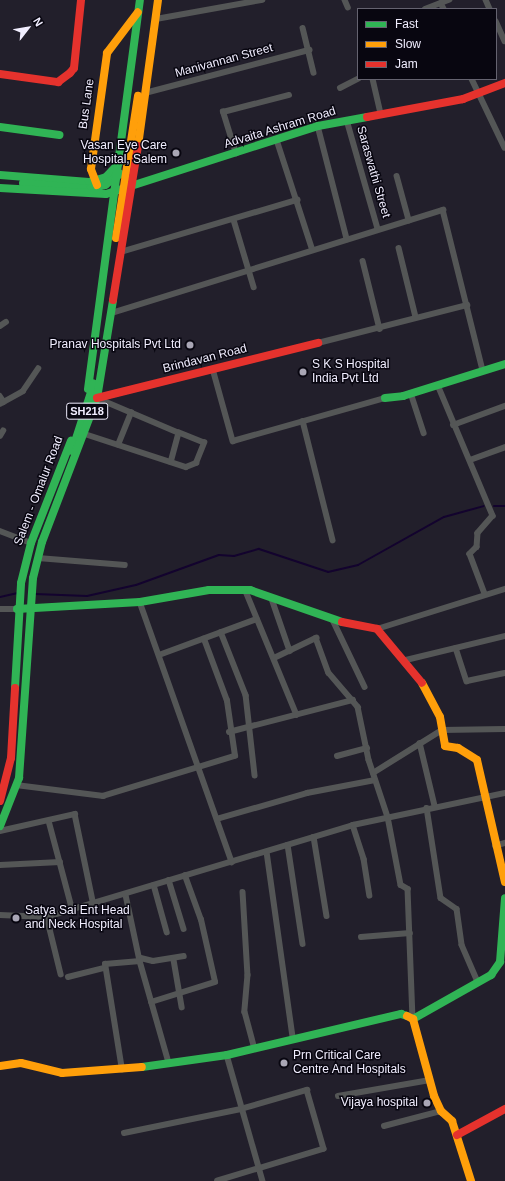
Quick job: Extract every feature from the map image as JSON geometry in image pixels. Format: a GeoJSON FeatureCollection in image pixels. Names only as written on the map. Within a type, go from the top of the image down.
{"type":"FeatureCollection","features":[{"type":"Feature","properties":{"kind":"main road","name":"Bus Lane"},"geometry":{"type":"LineString","coordinates":[[0,74],[58,82],[74,68],[81,0]]}},
{"type":"Feature","properties":{"kind":"main road","name":"SH218"},"geometry":{"type":"LineString","coordinates":[[116,193],[116,154],[135,0]]}},
{"type":"Feature","properties":{"kind":"main road"},"geometry":{"type":"LineString","coordinates":[[116,193],[140,0]]}},
{"type":"Feature","properties":{"kind":"main road"},"geometry":{"type":"LineString","coordinates":[[0,174],[89,182],[114,170],[126,144],[146,0]]}},
{"type":"Feature","properties":{"kind":"main road","name":"SH218"},"geometry":{"type":"LineString","coordinates":[[0,814],[17,756],[26,596],[31,562],[88,407],[131,151],[153,0]]}},
{"type":"Feature","properties":{"kind":"main road"},"geometry":{"type":"LineString","coordinates":[[0,826],[16,786],[30,608],[38,558],[86,434],[97,398],[112,313],[120,253],[133,184],[158,0]]}},
{"type":"Feature","properties":{"kind":"main road","name":"Bus Lane"},"geometry":{"type":"LineString","coordinates":[[116,193],[106,194],[91,169],[107,53],[139,12]]}},
{"type":"Feature","properties":{"kind":"main road","name":"Advaita Ashram Road"},"geometry":{"type":"LineString","coordinates":[[116,193],[133,184],[236,154],[318,126],[478,94],[505,83]]}},
{"type":"Feature","properties":{"kind":"main road"},"geometry":{"type":"LineString","coordinates":[[0,127],[59,135]]}},
{"type":"Feature","properties":{"kind":"main road"},"geometry":{"type":"LineString","coordinates":[[0,181],[96,188],[118,176],[131,151]]}},
{"type":"Feature","properties":{"kind":"main road"},"geometry":{"type":"LineString","coordinates":[[0,188],[84,196],[106,194]]}},
{"type":"Feature","properties":{"kind":"main road","name":"Salem - Omalur Road"},"geometry":{"type":"LineString","coordinates":[[11,758],[20,593],[31,543],[88,394],[116,193]]}},
{"type":"Feature","properties":{"kind":"main road","name":"Brindavan Road"},"geometry":{"type":"LineString","coordinates":[[97,398],[318,343]]}},
{"type":"Feature","properties":{"kind":"main road"},"geometry":{"type":"LineString","coordinates":[[385,398],[412,393],[505,364]]}},
{"type":"Feature","properties":{"kind":"main road"},"geometry":{"type":"LineString","coordinates":[[18,609],[140,602],[209,590],[245,589],[333,620],[377,629],[417,673],[440,717],[445,746],[458,748],[477,760],[495,846],[505,882]]}},
{"type":"Feature","properties":{"kind":"main road","name":"SH218"},"geometry":{"type":"LineString","coordinates":[[0,801],[11,758]]}},
{"type":"Feature","properties":{"kind":"main road"},"geometry":{"type":"LineString","coordinates":[[0,787],[11,758]]}},
{"type":"Feature","properties":{"kind":"main road"},"geometry":{"type":"LineString","coordinates":[[414,1019],[491,975],[500,962],[504,927],[505,898]]}},
{"type":"Feature","properties":{"kind":"main road"},"geometry":{"type":"LineString","coordinates":[[0,1066],[21,1063],[62,1072],[122,1070],[227,1055],[293,1038],[401,1014],[414,1019]]}},
{"type":"Feature","properties":{"kind":"main road"},"geometry":{"type":"LineString","coordinates":[[414,1019],[430,1080],[441,1111],[452,1121],[471,1181]]}},
{"type":"Feature","properties":{"kind":"main road"},"geometry":{"type":"LineString","coordinates":[[457,1135],[505,1109]]}},
{"type":"Feature","properties":{"kind":"street"},"geometry":{"type":"LineString","coordinates":[[156,19],[262,0]]}},
{"type":"Feature","properties":{"kind":"street"},"geometry":{"type":"LineString","coordinates":[[345,0],[348,7]]}},
{"type":"Feature","properties":{"kind":"street"},"geometry":{"type":"LineString","coordinates":[[428,8],[449,0]]}},
{"type":"Feature","properties":{"kind":"street"},"geometry":{"type":"LineString","coordinates":[[441,3],[444,8]]}},
{"type":"Feature","properties":{"kind":"street"},"geometry":{"type":"LineString","coordinates":[[497,23],[505,41]]}},
{"type":"Feature","properties":{"kind":"street"},"geometry":{"type":"LineString","coordinates":[[302,28],[314,73]]}},
{"type":"Feature","properties":{"kind":"street","name":"Manivannan Street"},"geometry":{"type":"LineString","coordinates":[[145,93],[309,50]]}},
{"type":"Feature","properties":{"kind":"street"},"geometry":{"type":"LineString","coordinates":[[340,88],[357,80]]}},
{"type":"Feature","properties":{"kind":"street"},"geometry":{"type":"LineString","coordinates":[[373,80],[380,113]]}},
{"type":"Feature","properties":{"kind":"street"},"geometry":{"type":"LineString","coordinates":[[472,80],[505,148]]}},
{"type":"Feature","properties":{"kind":"street"},"geometry":{"type":"LineString","coordinates":[[236,154],[224,112],[289,95]]}},
{"type":"Feature","properties":{"kind":"street","name":"Saraswathi Street"},"geometry":{"type":"LineString","coordinates":[[346,120],[378,229]]}},
{"type":"Feature","properties":{"kind":"street"},"geometry":{"type":"LineString","coordinates":[[318,126],[347,239]]}},
{"type":"Feature","properties":{"kind":"street"},"geometry":{"type":"LineString","coordinates":[[277,140],[312,248]]}},
{"type":"Feature","properties":{"kind":"street"},"geometry":{"type":"LineString","coordinates":[[397,176],[409,220]]}},
{"type":"Feature","properties":{"kind":"street"},"geometry":{"type":"LineString","coordinates":[[120,253],[297,200]]}},
{"type":"Feature","properties":{"kind":"street"},"geometry":{"type":"LineString","coordinates":[[112,313],[312,248],[443,210],[484,371]]}},
{"type":"Feature","properties":{"kind":"street"},"geometry":{"type":"LineString","coordinates":[[234,220],[254,287]]}},
{"type":"Feature","properties":{"kind":"street"},"geometry":{"type":"LineString","coordinates":[[399,248],[416,317]]}},
{"type":"Feature","properties":{"kind":"street"},"geometry":{"type":"LineString","coordinates":[[363,261],[380,329]]}},
{"type":"Feature","properties":{"kind":"street"},"geometry":{"type":"LineString","coordinates":[[318,343],[380,329],[416,317],[467,305]]}},
{"type":"Feature","properties":{"kind":"street"},"geometry":{"type":"LineString","coordinates":[[0,326],[6,322]]}},
{"type":"Feature","properties":{"kind":"street"},"geometry":{"type":"LineString","coordinates":[[0,396],[2,403],[23,391],[38,369]]}},
{"type":"Feature","properties":{"kind":"street"},"geometry":{"type":"LineString","coordinates":[[213,369],[233,441],[385,398]]}},
{"type":"Feature","properties":{"kind":"street"},"geometry":{"type":"LineString","coordinates":[[438,385],[453,424],[470,460],[493,516],[478,533],[477,547],[470,554],[485,594]]}},
{"type":"Feature","properties":{"kind":"street"},"geometry":{"type":"LineString","coordinates":[[412,393],[424,433]]}},
{"type":"Feature","properties":{"kind":"street"},"geometry":{"type":"LineString","coordinates":[[86,434],[186,468],[196,463],[204,443],[88,394]]}},
{"type":"Feature","properties":{"kind":"street"},"geometry":{"type":"LineString","coordinates":[[453,424],[505,406]]}},
{"type":"Feature","properties":{"kind":"street"},"geometry":{"type":"LineString","coordinates":[[118,445],[131,413]]}},
{"type":"Feature","properties":{"kind":"street"},"geometry":{"type":"LineString","coordinates":[[303,421],[333,540]]}},
{"type":"Feature","properties":{"kind":"street"},"geometry":{"type":"LineString","coordinates":[[171,462],[179,432]]}},
{"type":"Feature","properties":{"kind":"street"},"geometry":{"type":"LineString","coordinates":[[470,460],[505,447]]}},
{"type":"Feature","properties":{"kind":"street"},"geometry":{"type":"LineString","coordinates":[[0,531],[31,543]]}},
{"type":"Feature","properties":{"kind":"street"},"geometry":{"type":"LineString","coordinates":[[38,558],[125,565]]}},
{"type":"Feature","properties":{"kind":"street"},"geometry":{"type":"LineString","coordinates":[[245,589],[297,715]]}},
{"type":"Feature","properties":{"kind":"street"},"geometry":{"type":"LineString","coordinates":[[377,629],[505,589]]}},
{"type":"Feature","properties":{"kind":"street"},"geometry":{"type":"LineString","coordinates":[[272,599],[290,651]]}},
{"type":"Feature","properties":{"kind":"street"},"geometry":{"type":"LineString","coordinates":[[140,602],[232,862]]}},
{"type":"Feature","properties":{"kind":"street"},"geometry":{"type":"LineString","coordinates":[[0,609],[18,609]]}},
{"type":"Feature","properties":{"kind":"street"},"geometry":{"type":"LineString","coordinates":[[159,655],[257,619]]}},
{"type":"Feature","properties":{"kind":"street"},"geometry":{"type":"LineString","coordinates":[[333,620],[365,687]]}},
{"type":"Feature","properties":{"kind":"street"},"geometry":{"type":"LineString","coordinates":[[221,632],[246,695],[252,728],[255,775]]}},
{"type":"Feature","properties":{"kind":"street"},"geometry":{"type":"LineString","coordinates":[[406,660],[505,636]]}},
{"type":"Feature","properties":{"kind":"street"},"geometry":{"type":"LineString","coordinates":[[274,658],[316,638],[329,673],[353,700],[364,726],[373,773],[388,817],[401,884],[408,889],[414,1019]]}},
{"type":"Feature","properties":{"kind":"street"},"geometry":{"type":"LineString","coordinates":[[16,786],[103,796],[235,756],[229,732],[226,701],[204,639]]}},
{"type":"Feature","properties":{"kind":"street"},"geometry":{"type":"LineString","coordinates":[[456,648],[467,681],[504,673]]}},
{"type":"Feature","properties":{"kind":"street"},"geometry":{"type":"LineString","coordinates":[[229,732],[252,728],[353,700]]}},
{"type":"Feature","properties":{"kind":"street"},"geometry":{"type":"LineString","coordinates":[[373,773],[442,730],[505,729]]}},
{"type":"Feature","properties":{"kind":"street"},"geometry":{"type":"LineString","coordinates":[[420,743],[435,806]]}},
{"type":"Feature","properties":{"kind":"street"},"geometry":{"type":"LineString","coordinates":[[337,756],[367,748]]}},
{"type":"Feature","properties":{"kind":"street"},"geometry":{"type":"LineString","coordinates":[[217,819],[307,793],[375,780]]}},
{"type":"Feature","properties":{"kind":"street"},"geometry":{"type":"LineString","coordinates":[[0,915],[47,918],[94,906],[169,880],[267,852],[353,825],[485,795],[505,793]]}},
{"type":"Feature","properties":{"kind":"street"},"geometry":{"type":"LineString","coordinates":[[427,808],[441,898],[456,909],[462,944],[478,982]]}},
{"type":"Feature","properties":{"kind":"street"},"geometry":{"type":"LineString","coordinates":[[0,831],[75,814],[94,906]]}},
{"type":"Feature","properties":{"kind":"street"},"geometry":{"type":"LineString","coordinates":[[49,821],[73,911]]}},
{"type":"Feature","properties":{"kind":"street"},"geometry":{"type":"LineString","coordinates":[[353,825],[364,859],[370,896]]}},
{"type":"Feature","properties":{"kind":"street"},"geometry":{"type":"LineString","coordinates":[[314,837],[327,916]]}},
{"type":"Feature","properties":{"kind":"street"},"geometry":{"type":"LineString","coordinates":[[495,846],[505,843]]}},
{"type":"Feature","properties":{"kind":"street"},"geometry":{"type":"LineString","coordinates":[[288,845],[303,944]]}},
{"type":"Feature","properties":{"kind":"street"},"geometry":{"type":"LineString","coordinates":[[267,852],[293,1038]]}},
{"type":"Feature","properties":{"kind":"street"},"geometry":{"type":"LineString","coordinates":[[0,865],[60,862]]}},
{"type":"Feature","properties":{"kind":"street"},"geometry":{"type":"LineString","coordinates":[[150,1002],[180,995],[215,982],[201,920],[185,876]]}},
{"type":"Feature","properties":{"kind":"street"},"geometry":{"type":"LineString","coordinates":[[169,880],[184,929]]}},
{"type":"Feature","properties":{"kind":"street"},"geometry":{"type":"LineString","coordinates":[[154,885],[167,932]]}},
{"type":"Feature","properties":{"kind":"street"},"geometry":{"type":"LineString","coordinates":[[243,892],[248,975],[245,1012],[255,1049]]}},
{"type":"Feature","properties":{"kind":"street"},"geometry":{"type":"LineString","coordinates":[[126,895],[150,1002],[169,1063]]}},
{"type":"Feature","properties":{"kind":"street"},"geometry":{"type":"LineString","coordinates":[[47,918],[61,974]]}},
{"type":"Feature","properties":{"kind":"street"},"geometry":{"type":"LineString","coordinates":[[361,937],[410,933]]}},
{"type":"Feature","properties":{"kind":"street"},"geometry":{"type":"LineString","coordinates":[[122,1070],[105,964],[140,960],[174,960],[184,956]]}},
{"type":"Feature","properties":{"kind":"street"},"geometry":{"type":"LineString","coordinates":[[174,960],[182,1007]]}},
{"type":"Feature","properties":{"kind":"street"},"geometry":{"type":"LineString","coordinates":[[68,977],[105,968]]}},
{"type":"Feature","properties":{"kind":"street"},"geometry":{"type":"LineString","coordinates":[[227,1055],[241,1109],[263,1181]]}},
{"type":"Feature","properties":{"kind":"street"},"geometry":{"type":"LineString","coordinates":[[338,1096],[430,1080]]}},
{"type":"Feature","properties":{"kind":"street"},"geometry":{"type":"LineString","coordinates":[[124,1133],[241,1109],[307,1090],[324,1149],[218,1181]]}},
{"type":"Feature","properties":{"kind":"street"},"geometry":{"type":"LineString","coordinates":[[384,1126],[441,1111]]}},
{"type":"Feature","properties":{"kind":"waterway"},"geometry":{"type":"LineString","coordinates":[[35,594],[87,596],[136,585],[219,555],[234,556],[259,549],[328,572],[358,565],[444,517],[484,506]]}},
{"type":"Feature","properties":{"kind":"waterway"},"geometry":{"type":"LineString","coordinates":[[494,506],[505,506]]}},
{"type":"Feature","properties":{"kind":"waterway"},"geometry":{"type":"LineString","coordinates":[[0,597],[17,593]]}},
{"type":"Feature","properties":{"kind":"traffic: fast"},"geometry":{"type":"LineString","coordinates":[[88,389],[140,0]]}},
{"type":"Feature","properties":{"kind":"traffic: fast"},"geometry":{"type":"LineString","coordinates":[[0,188],[106,194],[318,126],[367,117]]}},
{"type":"Feature","properties":{"kind":"traffic: fast"},"geometry":{"type":"LineString","coordinates":[[0,127],[59,135]]}},
{"type":"Feature","properties":{"kind":"traffic: fast"},"geometry":{"type":"LineString","coordinates":[[0,175],[89,182],[106,177],[119,163]]}},
{"type":"Feature","properties":{"kind":"traffic: fast"},"geometry":{"type":"LineString","coordinates":[[23,183],[90,189],[105,185],[120,174]]}},
{"type":"Feature","properties":{"kind":"traffic: fast"},"geometry":{"type":"LineString","coordinates":[[0,826],[19,778],[33,578],[42,542],[97,398],[113,300]]}},
{"type":"Feature","properties":{"kind":"traffic: fast"},"geometry":{"type":"LineString","coordinates":[[385,398],[403,396],[505,364]]}},
{"type":"Feature","properties":{"kind":"traffic: fast"},"geometry":{"type":"LineString","coordinates":[[72,451],[94,383]]}},
{"type":"Feature","properties":{"kind":"traffic: fast"},"geometry":{"type":"LineString","coordinates":[[15,688],[21,583],[31,543],[71,441]]}},
{"type":"Feature","properties":{"kind":"traffic: fast"},"geometry":{"type":"LineString","coordinates":[[17,609],[140,602],[209,590],[250,590],[342,622]]}},
{"type":"Feature","properties":{"kind":"traffic: fast"},"geometry":{"type":"LineString","coordinates":[[413,1019],[491,975],[500,962],[505,898]]}},
{"type":"Feature","properties":{"kind":"traffic: fast"},"geometry":{"type":"LineString","coordinates":[[142,1067],[227,1055],[401,1014],[407,1016]]}},
{"type":"Feature","properties":{"kind":"traffic: slow"},"geometry":{"type":"LineString","coordinates":[[138,146],[158,0]]}},
{"type":"Feature","properties":{"kind":"traffic: slow"},"geometry":{"type":"LineString","coordinates":[[97,185],[91,169],[107,53],[138,12]]}},
{"type":"Feature","properties":{"kind":"traffic: slow"},"geometry":{"type":"LineString","coordinates":[[116,238],[138,96]]}},
{"type":"Feature","properties":{"kind":"traffic: slow"},"geometry":{"type":"LineString","coordinates":[[422,683],[440,717],[445,746],[458,748],[477,760],[505,882]]}},
{"type":"Feature","properties":{"kind":"traffic: slow"},"geometry":{"type":"LineString","coordinates":[[407,1016],[413,1019],[434,1096],[441,1111],[452,1121],[471,1181]]}},
{"type":"Feature","properties":{"kind":"traffic: slow"},"geometry":{"type":"LineString","coordinates":[[0,1066],[21,1063],[62,1073],[142,1067]]}},
{"type":"Feature","properties":{"kind":"traffic: jam"},"geometry":{"type":"LineString","coordinates":[[0,74],[58,82],[70,73],[74,68],[81,0]]}},
{"type":"Feature","properties":{"kind":"traffic: jam"},"geometry":{"type":"LineString","coordinates":[[367,117],[463,99],[505,83]]}},
{"type":"Feature","properties":{"kind":"traffic: jam"},"geometry":{"type":"LineString","coordinates":[[113,300],[138,146]]}},
{"type":"Feature","properties":{"kind":"traffic: jam"},"geometry":{"type":"LineString","coordinates":[[97,398],[318,343]]}},
{"type":"Feature","properties":{"kind":"traffic: jam"},"geometry":{"type":"LineString","coordinates":[[342,622],[377,629],[422,683]]}},
{"type":"Feature","properties":{"kind":"traffic: jam"},"geometry":{"type":"LineString","coordinates":[[0,801],[11,758],[15,688]]}},
{"type":"Feature","properties":{"kind":"traffic: jam"},"geometry":{"type":"LineString","coordinates":[[457,1135],[505,1109]]}},
{"type":"Feature","properties":{"kind":"place","name":"Vasan Eye Care Hospital, Salem"},"geometry":{"type":"Point","coordinates":[176,153]}},
{"type":"Feature","properties":{"kind":"place","name":"Pranav Hospitals Pvt Ltd"},"geometry":{"type":"Point","coordinates":[190,345]}},
{"type":"Feature","properties":{"kind":"place","name":"S K S Hospital India Pvt Ltd"},"geometry":{"type":"Point","coordinates":[303,372]}},
{"type":"Feature","properties":{"kind":"place","name":"Satya Sai Ent Head and Neck Hospital"},"geometry":{"type":"Point","coordinates":[16,918]}},
{"type":"Feature","properties":{"kind":"place","name":"Prn Critical Care Centre And Hospitals"},"geometry":{"type":"Point","coordinates":[284,1063]}},
{"type":"Feature","properties":{"kind":"place","name":"Vijaya hospital"},"geometry":{"type":"Point","coordinates":[427,1103]}}]}
